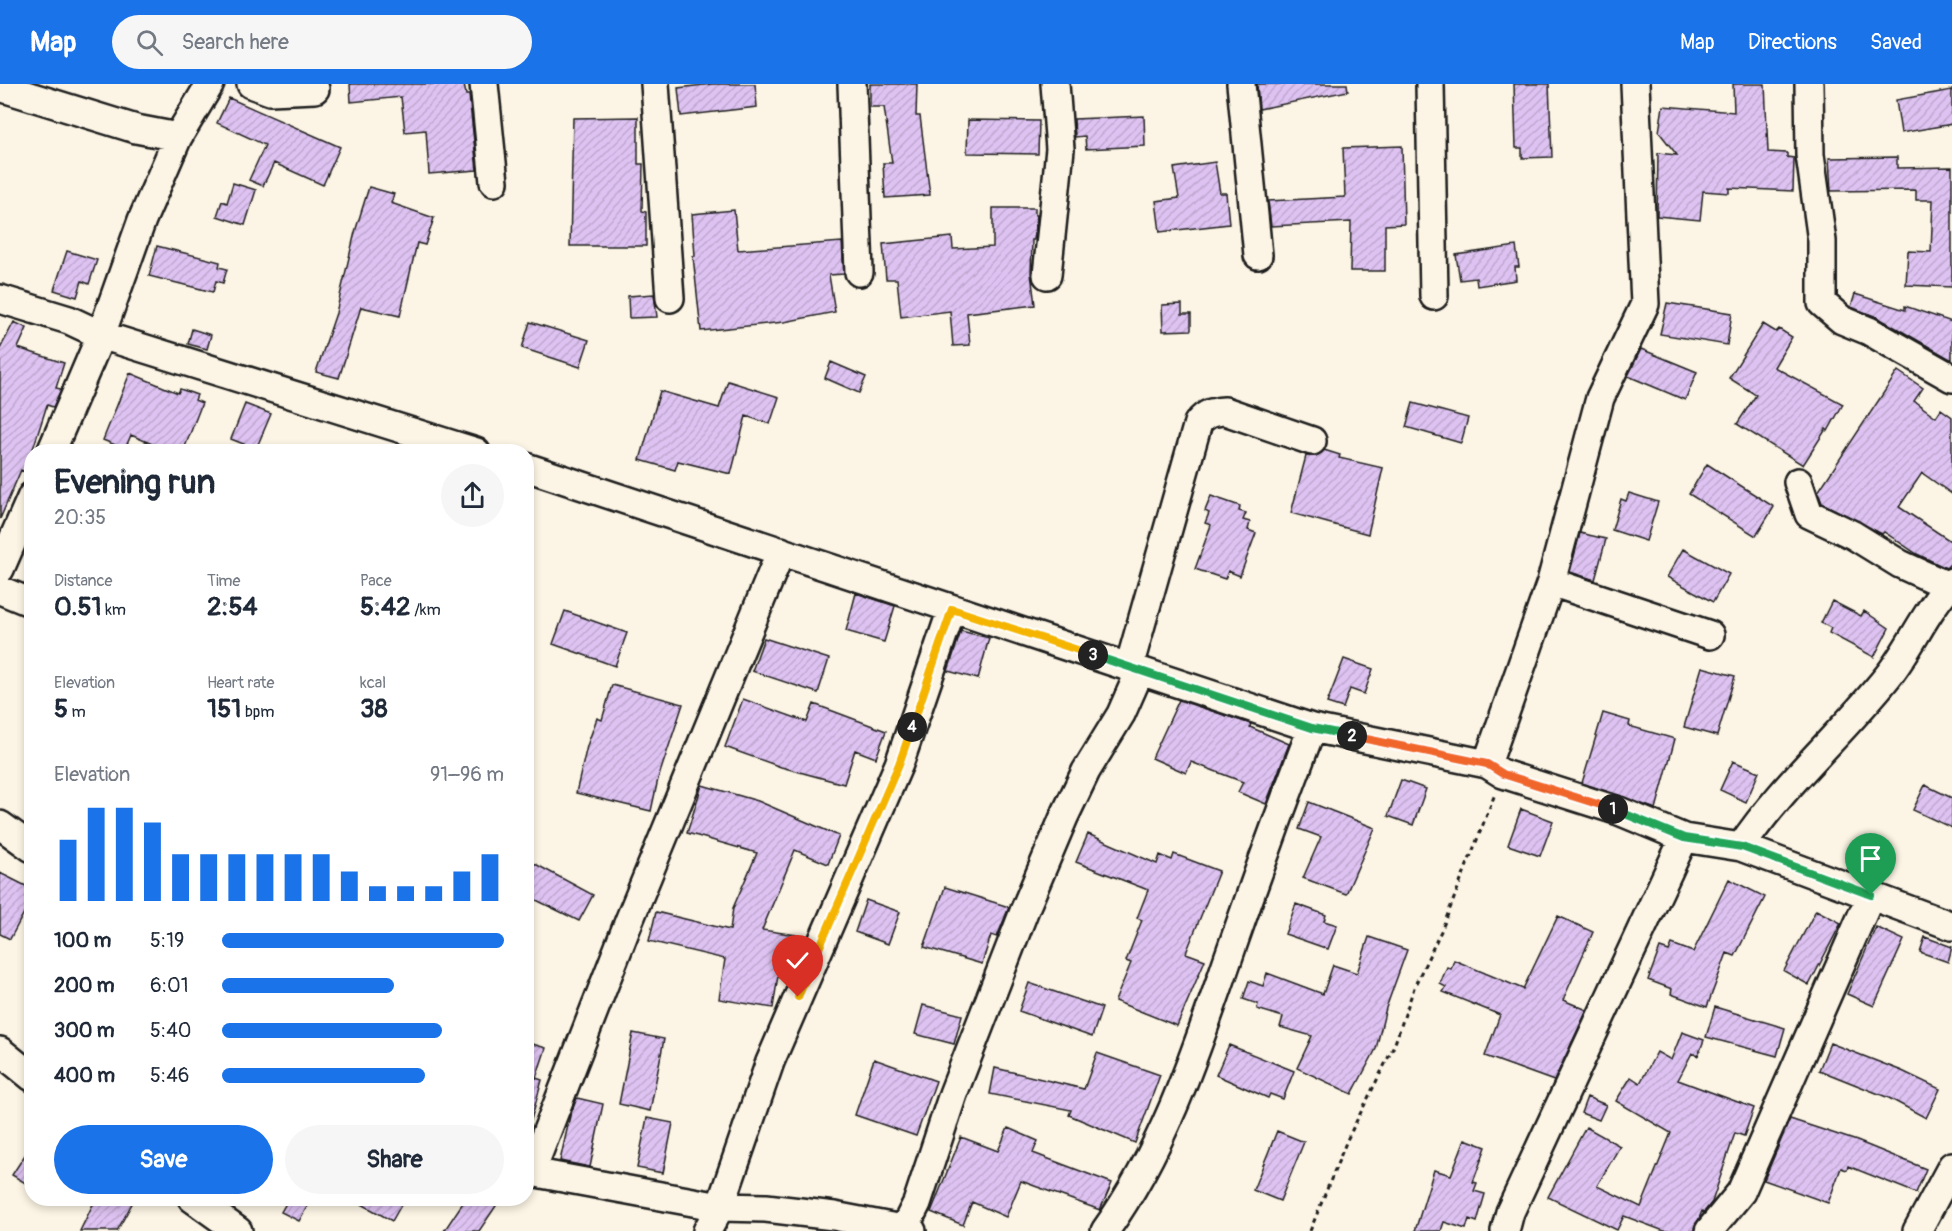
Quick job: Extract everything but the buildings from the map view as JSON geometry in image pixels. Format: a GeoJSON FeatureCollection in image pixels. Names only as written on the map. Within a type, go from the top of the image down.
{"type":"FeatureCollection","features":[{"type":"Feature","properties":{"kind":"street"},"geometry":{"type":"LineString","coordinates":[[54,444],[101,335],[142,220],[178,137],[210,84]]}},
{"type":"Feature","properties":{"kind":"street"},"geometry":{"type":"LineString","coordinates":[[251,84],[270,91],[315,89]]}},
{"type":"Feature","properties":{"kind":"street"},"geometry":{"type":"LineString","coordinates":[[484,84],[494,182]]}},
{"type":"Feature","properties":{"kind":"street"},"geometry":{"type":"LineString","coordinates":[[655,84],[670,298]]}},
{"type":"Feature","properties":{"kind":"street"},"geometry":{"type":"LineString","coordinates":[[852,84],[859,272]]}},
{"type":"Feature","properties":{"kind":"street"},"geometry":{"type":"LineString","coordinates":[[1047,275],[1060,150],[1055,84]]}},
{"type":"Feature","properties":{"kind":"street"},"geometry":{"type":"LineString","coordinates":[[1241,84],[1258,255]]}},
{"type":"Feature","properties":{"kind":"street"},"geometry":{"type":"LineString","coordinates":[[1430,84],[1434,296]]}},
{"type":"Feature","properties":{"kind":"street"},"geometry":{"type":"LineString","coordinates":[[1495,769],[1551,582],[1600,398],[1645,304],[1635,84]]}},
{"type":"Feature","properties":{"kind":"street"},"geometry":{"type":"LineString","coordinates":[[1809,84],[1810,155],[1822,241],[1822,303],[1842,320],[1869,331],[1952,378]]}},
{"type":"Feature","properties":{"kind":"street"},"geometry":{"type":"LineString","coordinates":[[0,87],[136,129],[178,137]]}},
{"type":"Feature","properties":{"kind":"street"},"geometry":{"type":"LineString","coordinates":[[0,299],[69,320],[101,335],[450,444]]}},
{"type":"Feature","properties":{"kind":"street"},"geometry":{"type":"LineString","coordinates":[[534,1173],[720,1207],[766,1208],[908,1230],[953,1094],[1025,909],[1086,771],[1121,714],[1198,423],[1203,416],[1211,412],[1225,411],[1312,441]]}},
{"type":"Feature","properties":{"kind":"street"},"geometry":{"type":"LineString","coordinates":[[534,470],[1312,728],[1495,769],[1619,811],[1684,838],[1742,847],[1952,926]]}},
{"type":"Feature","properties":{"kind":"street"},"geometry":{"type":"LineString","coordinates":[[1742,847],[1764,813],[1888,676],[1911,638],[1950,584],[1900,564],[1853,535],[1809,514],[1798,483]]}},
{"type":"Feature","properties":{"kind":"street"},"geometry":{"type":"LineString","coordinates":[[0,569],[24,514]]}},
{"type":"Feature","properties":{"kind":"street"},"geometry":{"type":"LineString","coordinates":[[534,1159],[781,551]]}},
{"type":"Feature","properties":{"kind":"street"},"geometry":{"type":"LineString","coordinates":[[1551,582],[1710,634]]}},
{"type":"Feature","properties":{"kind":"street"},"geometry":{"type":"LineString","coordinates":[[0,590],[24,600]]}},
{"type":"Feature","properties":{"kind":"street"},"geometry":{"type":"LineString","coordinates":[[707,1231],[720,1207],[770,1062],[899,764],[952,609]]}},
{"type":"Feature","properties":{"kind":"street"},"geometry":{"type":"LineString","coordinates":[[1106,1231],[1142,1176],[1185,1082],[1259,870],[1312,728]]}},
{"type":"Feature","properties":{"kind":"street"},"geometry":{"type":"LineString","coordinates":[[0,825],[24,842]]}},
{"type":"Feature","properties":{"kind":"street"},"geometry":{"type":"LineString","coordinates":[[1505,1231],[1510,1212],[1684,838]]}},
{"type":"Feature","properties":{"kind":"street"},"geometry":{"type":"LineString","coordinates":[[1709,1231],[1741,1192],[1871,895]]}},
{"type":"Feature","properties":{"kind":"street"},"geometry":{"type":"LineString","coordinates":[[0,1051],[24,1070]]}},
{"type":"Feature","properties":{"kind":"street"},"geometry":{"type":"LineString","coordinates":[[1917,1231],[1952,1166]]}},
{"type":"Feature","properties":{"kind":"street"},"geometry":{"type":"LineString","coordinates":[[203,1206],[238,1231]]}},
{"type":"Feature","properties":{"kind":"path"},"geometry":{"type":"LineString","coordinates":[[1310,1231],[1347,1140],[1394,1046],[1414,985],[1442,929],[1495,769]]}},
{"type":"Feature","properties":{"kind":"route"},"geometry":{"type":"LineString","coordinates":[[798,997],[899,764],[952,609],[1312,728],[1487,764],[1503,774],[1619,811],[1684,838],[1742,847],[1871,895]]}}]}
